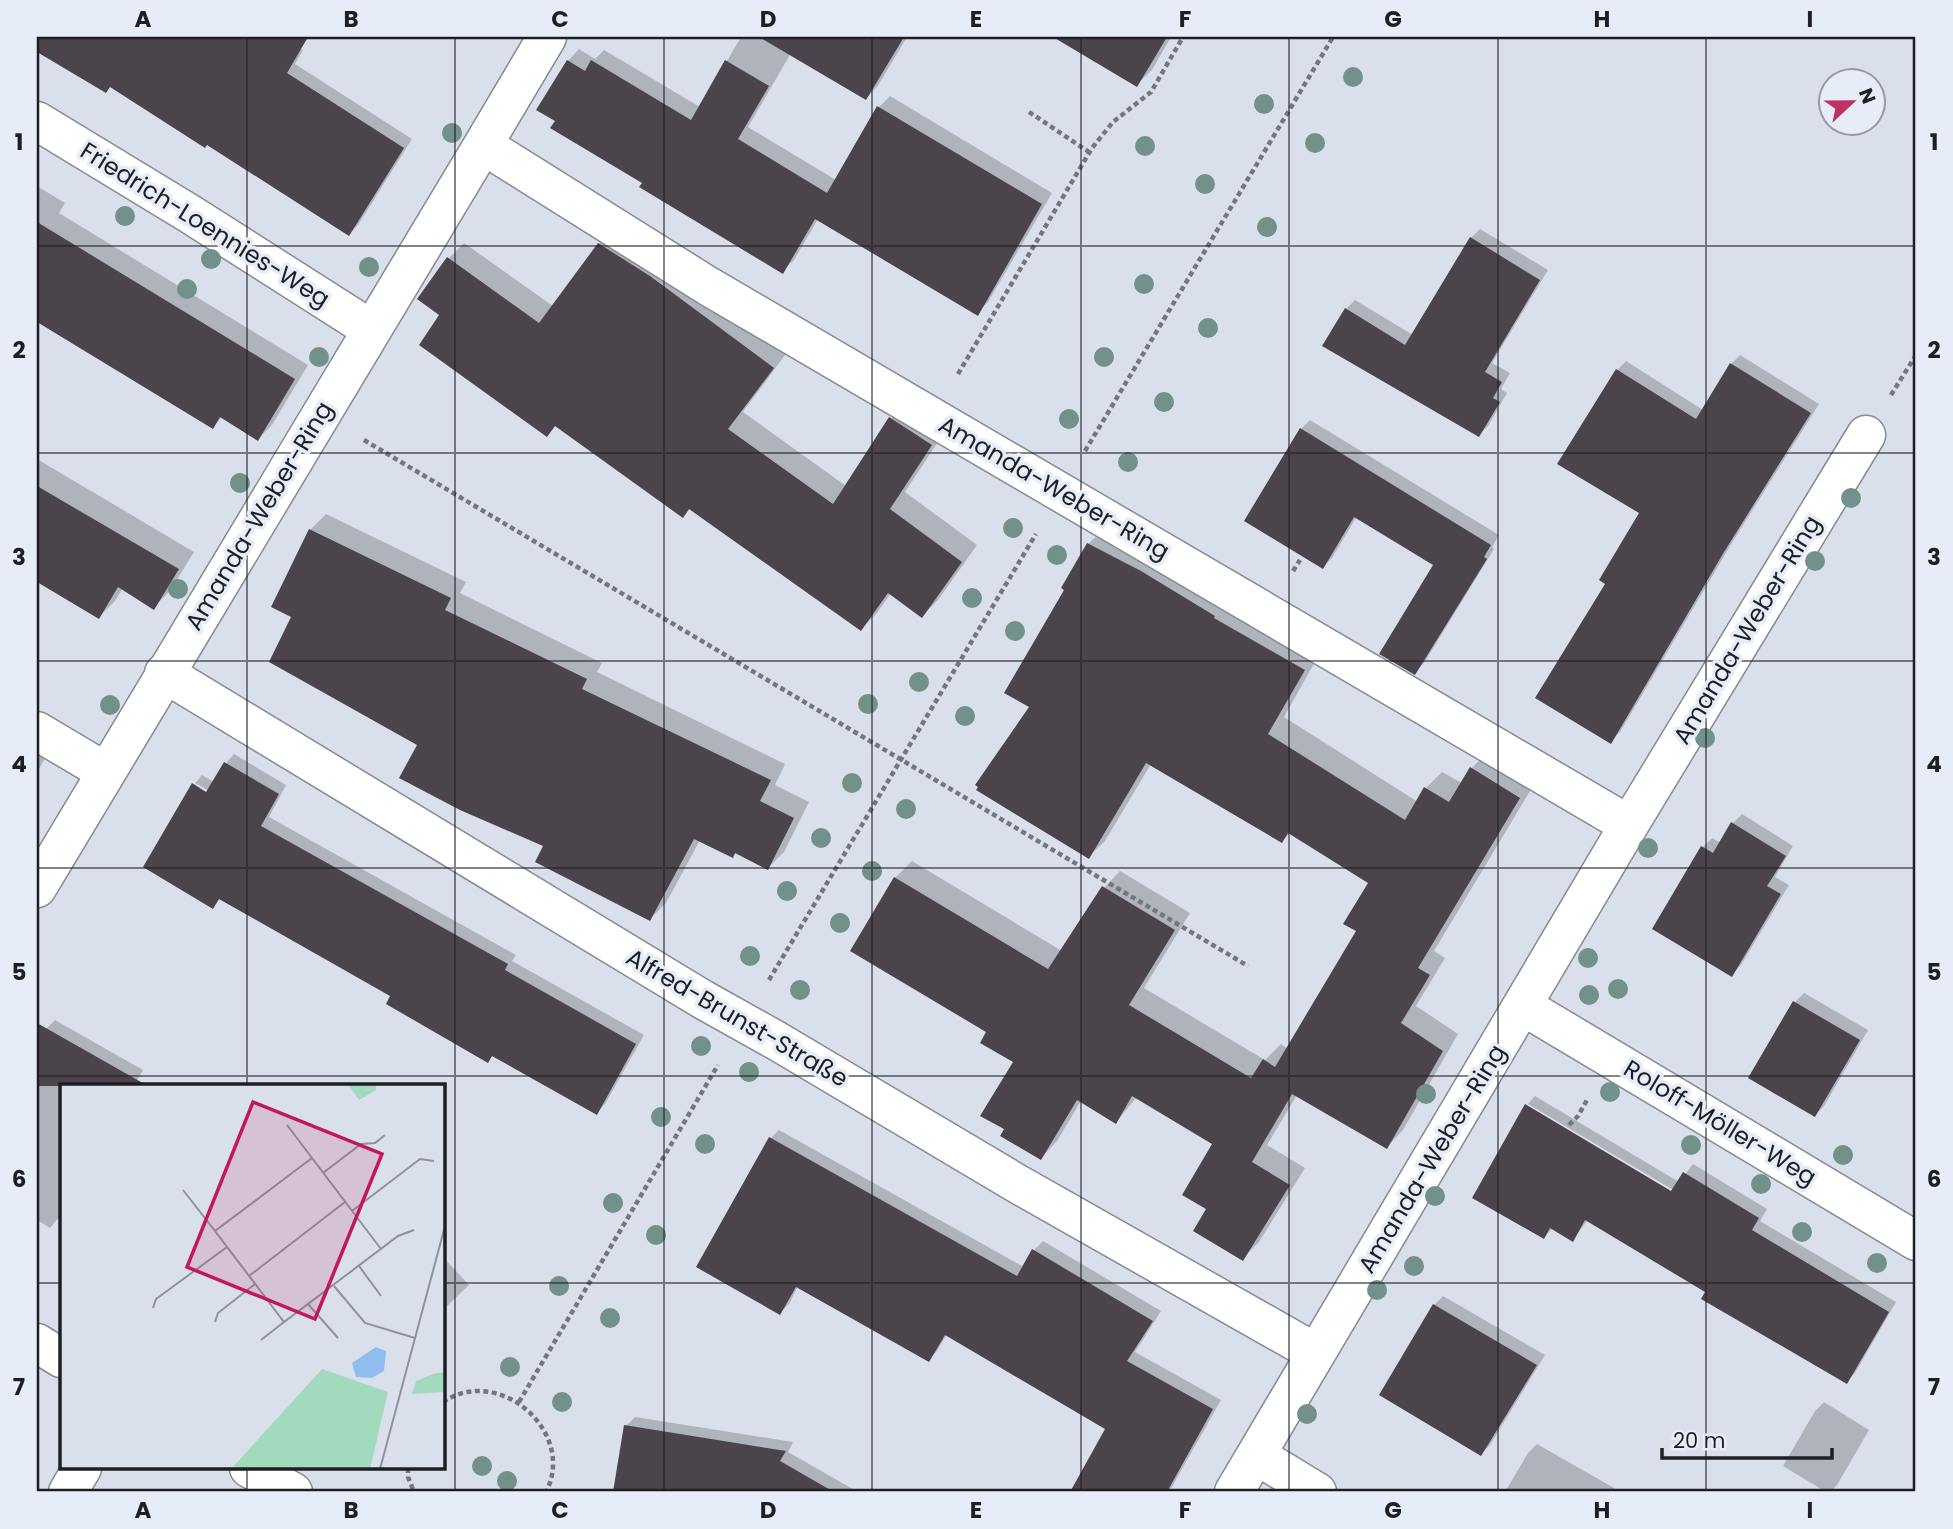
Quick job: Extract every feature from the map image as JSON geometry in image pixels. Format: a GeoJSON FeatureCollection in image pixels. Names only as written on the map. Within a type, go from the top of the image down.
{"type":"FeatureCollection","features":[{"type":"Feature","properties":{"kind":"street","name":"Amanda-Weber-Ring"},"geometry":{"type":"LineString","coordinates":[[37,888],[547,37]]}},
{"type":"Feature","properties":{"kind":"street","name":"Friedrich-Loennies-Weg"},"geometry":{"type":"LineString","coordinates":[[37,121],[372,330]]}},
{"type":"Feature","properties":{"kind":"street","name":"Amanda-Weber-Ring"},"geometry":{"type":"LineString","coordinates":[[483,145],[708,286],[1629,825]]}},
{"type":"Feature","properties":{"kind":"street","name":"Amanda-Weber-Ring"},"geometry":{"type":"LineString","coordinates":[[1234,1492],[1629,825],[1866,435]]}},
{"type":"Feature","properties":{"kind":"street","name":"Alfred-Brunst-Straße"},"geometry":{"type":"LineString","coordinates":[[164,673],[702,999],[1016,1183],[1315,1353]]}},
{"type":"Feature","properties":{"kind":"street"},"geometry":{"type":"LineString","coordinates":[[37,731],[106,772]]}},
{"type":"Feature","properties":{"kind":"street","name":"Roloff-Möller-Weg"},"geometry":{"type":"LineString","coordinates":[[1523,1006],[1916,1241]]}},
{"type":"Feature","properties":{"kind":"street"},"geometry":{"type":"LineString","coordinates":[[37,1343],[60,1357]]}},
{"type":"Feature","properties":{"kind":"street"},"geometry":{"type":"LineString","coordinates":[[1256,1455],[1317,1492]]}},
{"type":"Feature","properties":{"kind":"street"},"geometry":{"type":"LineString","coordinates":[[68,1492],[81,1470]]}},
{"type":"Feature","properties":{"kind":"street"},"geometry":{"type":"LineString","coordinates":[[253,1470],[293,1492]]}},
{"type":"Feature","properties":{"kind":"path"},"geometry":{"type":"LineString","coordinates":[[932,417],[1089,152],[1113,122],[1151,92],[1183,37]]}},
{"type":"Feature","properties":{"kind":"path"},"geometry":{"type":"LineString","coordinates":[[519,1402],[743,1022],[1333,37]]}},
{"type":"Feature","properties":{"kind":"path"},"geometry":{"type":"LineString","coordinates":[[1029,112],[1089,152]]}},
{"type":"Feature","properties":{"kind":"path"},"geometry":{"type":"LineString","coordinates":[[322,412],[407,466],[855,731],[900,761],[1007,821],[1248,966]]}},
{"type":"Feature","properties":{"kind":"path"},"geometry":{"type":"LineString","coordinates":[[444,1401],[449,1397],[473,1391],[497,1393],[519,1402],[536,1419],[549,1439],[552,1463],[546,1492]]}},
{"type":"Feature","properties":{"kind":"path"},"geometry":{"type":"LineString","coordinates":[[408,1470],[408,1478],[414,1492]]}},
{"type":"Feature","properties":{"kind":"building"},"geometry":{"type":"Polygon","coordinates":[[[37,37],[308,37],[287,73],[404,148],[349,236],[110,87],[106,93],[37,52],[37,37]]]}},
{"type":"Feature","properties":{"kind":"building"},"geometry":{"type":"Polygon","coordinates":[[[759,37],[904,37],[866,100],[759,37]]]}},
{"type":"Feature","properties":{"kind":"building"},"geometry":{"type":"Polygon","coordinates":[[[1053,37],[1167,37],[1137,87],[1053,37]]]}},
{"type":"Feature","properties":{"kind":"building"},"geometry":{"type":"Polygon","coordinates":[[[567,60],[585,71],[591,60],[691,120],[725,60],[769,86],[738,139],[827,193],[877,106],[1042,204],[978,316],[815,219],[783,274],[639,187],[642,183],[550,128],[555,121],[536,110],[567,60]]]}},
{"type":"Feature","properties":{"kind":"building"},"geometry":{"type":"Polygon","coordinates":[[[37,222],[295,379],[258,441],[220,417],[213,429],[37,322],[37,222]]]}},
{"type":"Feature","properties":{"kind":"building"},"geometry":{"type":"Polygon","coordinates":[[[1470,237],[1540,280],[1485,372],[1502,382],[1493,398],[1500,402],[1479,437],[1322,346],[1345,308],[1405,345],[1470,237]]]}},
{"type":"Feature","properties":{"kind":"building"},"geometry":{"type":"Polygon","coordinates":[[[598,243],[650,276],[774,368],[728,429],[833,504],[889,417],[932,445],[890,509],[962,562],[922,618],[888,593],[861,631],[689,509],[683,518],[555,426],[547,437],[419,345],[439,315],[417,299],[447,257],[539,323],[598,243]]]}},
{"type":"Feature","properties":{"kind":"building"},"geometry":{"type":"Polygon","coordinates":[[[1730,363],[1811,413],[1724,552],[1611,744],[1535,698],[1605,584],[1599,580],[1639,513],[1557,464],[1616,369],[1696,419],[1730,363]]]}},
{"type":"Feature","properties":{"kind":"building"},"geometry":{"type":"Polygon","coordinates":[[[1300,428],[1491,545],[1484,557],[1487,559],[1415,675],[1379,654],[1433,565],[1354,517],[1323,569],[1244,521],[1300,428]]]}},
{"type":"Feature","properties":{"kind":"building"},"geometry":{"type":"Polygon","coordinates":[[[37,486],[179,569],[154,610],[118,587],[99,619],[37,582],[37,486]]]}},
{"type":"Feature","properties":{"kind":"building"},"geometry":{"type":"Polygon","coordinates":[[[309,529],[451,598],[445,610],[587,679],[582,689],[771,780],[760,801],[794,818],[768,870],[735,853],[733,858],[694,839],[650,921],[535,862],[543,846],[460,810],[399,778],[417,745],[269,662],[291,617],[271,607],[309,529]]]}},
{"type":"Feature","properties":{"kind":"building"},"geometry":{"type":"Polygon","coordinates":[[[1087,543],[1141,571],[1215,616],[1214,618],[1305,670],[1268,734],[1405,820],[1424,787],[1449,802],[1470,767],[1520,798],[1418,968],[1430,975],[1401,1023],[1443,1051],[1387,1149],[1292,1094],[1252,1162],[1290,1185],[1243,1261],[1193,1231],[1206,1209],[1182,1195],[1212,1144],[1132,1096],[1116,1124],[1077,1100],[1041,1160],[1000,1136],[1004,1129],[980,1116],[1013,1062],[980,1043],[986,1032],[850,951],[894,877],[1048,969],[1102,886],[1175,930],[1129,1005],[1251,1078],[1263,1059],[1275,1067],[1356,931],[1343,924],[1368,883],[1288,833],[1282,843],[1146,763],[1089,859],[976,790],[978,787],[975,785],[1029,707],[1004,693],[1064,590],[1061,588],[1087,543]]]}},
{"type":"Feature","properties":{"kind":"building"},"geometry":{"type":"Polygon","coordinates":[[[224,762],[279,794],[261,826],[508,964],[505,970],[636,1044],[597,1115],[492,1056],[488,1063],[386,1004],[390,996],[219,899],[213,909],[143,867],[192,783],[206,792],[224,762]]]}},
{"type":"Feature","properties":{"kind":"building"},"geometry":{"type":"Polygon","coordinates":[[[1731,822],[1786,856],[1767,886],[1781,894],[1732,977],[1652,929],[1701,846],[1713,853],[1731,822]]]}},
{"type":"Feature","properties":{"kind":"building"},"geometry":{"type":"Polygon","coordinates":[[[1793,1001],[1860,1040],[1815,1117],[1748,1078],[1793,1001]]]}},
{"type":"Feature","properties":{"kind":"building"},"geometry":{"type":"Polygon","coordinates":[[[37,1023],[144,1084],[60,1084],[37,1086],[37,1023]]]}},
{"type":"Feature","properties":{"kind":"building"},"geometry":{"type":"Polygon","coordinates":[[[1525,1104],[1671,1191],[1683,1172],[1759,1218],[1752,1230],[1889,1312],[1847,1384],[1701,1299],[1705,1292],[1585,1220],[1573,1242],[1550,1228],[1544,1239],[1472,1198],[1525,1104]]]}},
{"type":"Feature","properties":{"kind":"building"},"geometry":{"type":"Polygon","coordinates":[[[769,1137],[1017,1276],[1032,1249],[1153,1321],[1127,1361],[1213,1409],[1167,1492],[1070,1492],[1105,1429],[945,1335],[929,1362],[796,1287],[780,1315],[696,1267],[769,1137]]]}},
{"type":"Feature","properties":{"kind":"building"},"geometry":{"type":"Polygon","coordinates":[[[1433,1304],[1537,1365],[1481,1456],[1379,1395],[1433,1304]]]}},
{"type":"Feature","properties":{"kind":"building"},"geometry":{"type":"Polygon","coordinates":[[[624,1425],[786,1451],[780,1461],[834,1492],[613,1492],[624,1425]]]}}]}
